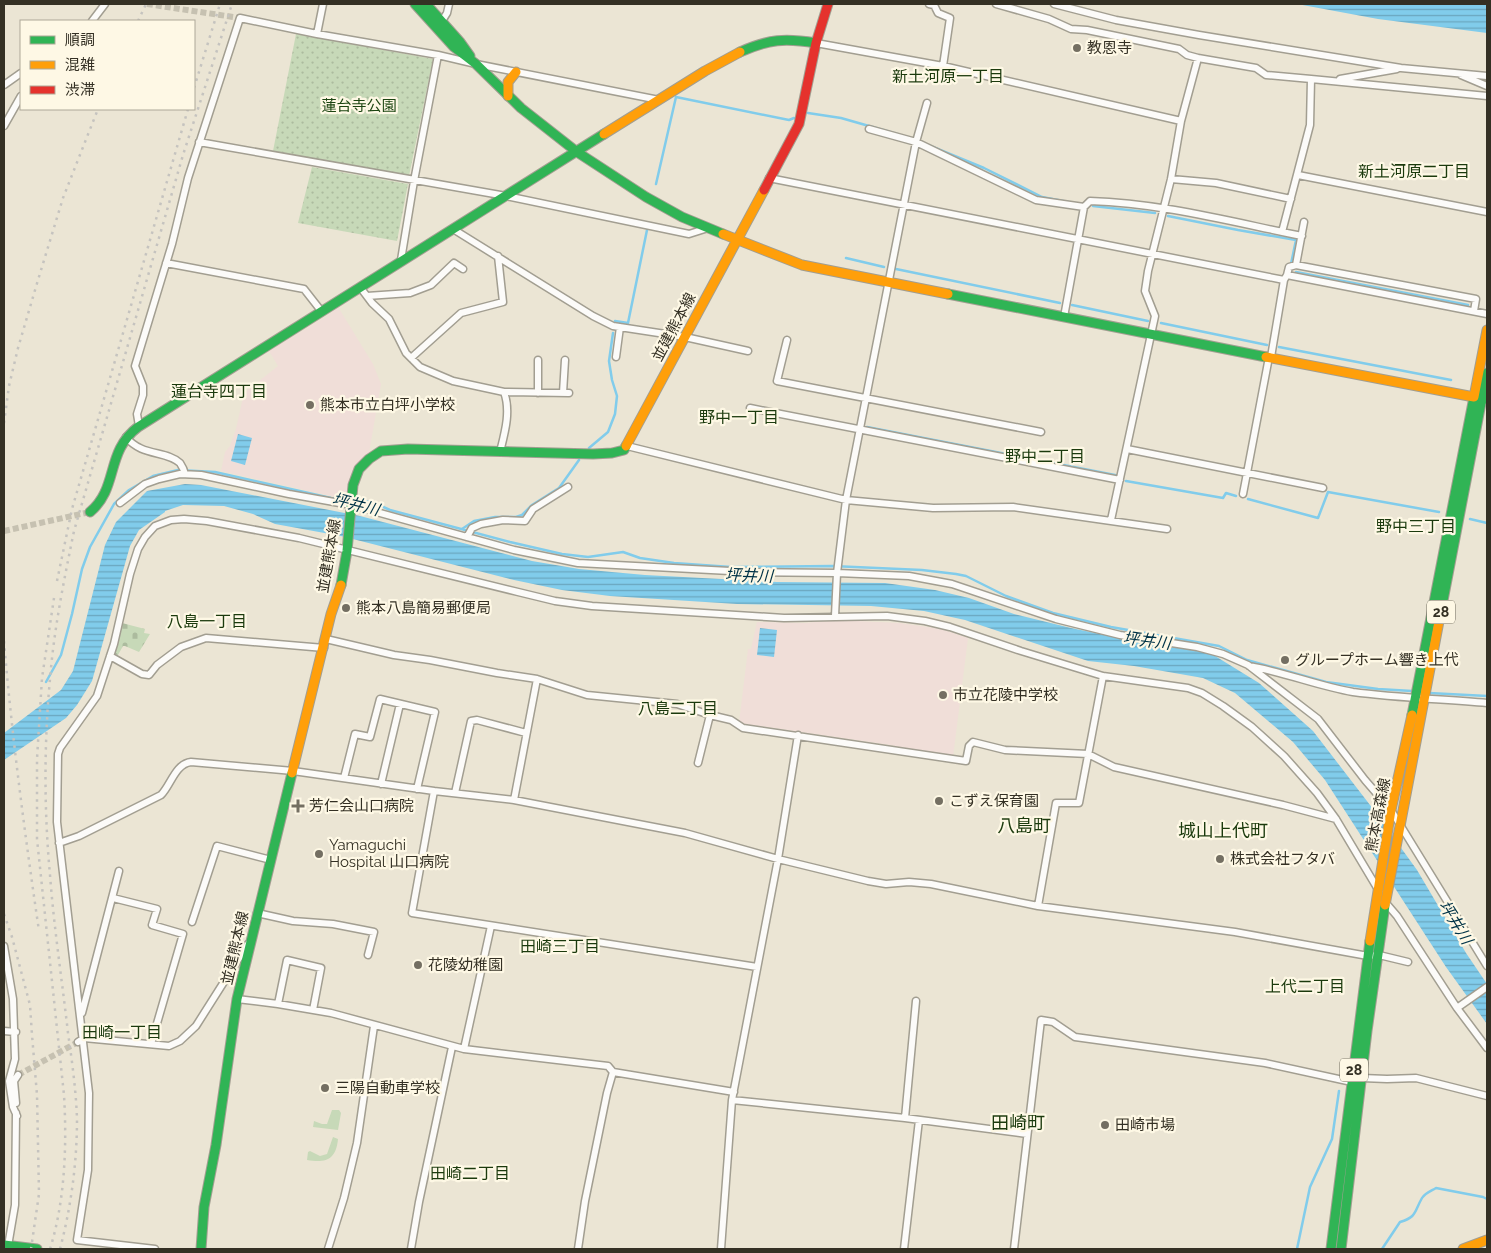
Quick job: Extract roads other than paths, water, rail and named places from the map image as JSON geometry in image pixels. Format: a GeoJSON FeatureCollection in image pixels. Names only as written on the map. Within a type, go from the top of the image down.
{"type":"FeatureCollection","features":[{"type":"Feature","properties":{"kind":"main road"},"geometry":{"type":"LineString","coordinates":[[415,4],[454,47],[476,64],[521,108],[577,152],[646,197],[682,217],[802,264],[887,283],[1481,398]]}},
{"type":"Feature","properties":{"kind":"main road"},"geometry":{"type":"LineString","coordinates":[[426,4],[460,42],[476,64]]}},
{"type":"Feature","properties":{"kind":"main road","name":"並建熊本線"},"geometry":{"type":"LineString","coordinates":[[201,1249],[204,1207],[216,1145],[237,999],[331,614],[342,581],[354,485],[359,469],[381,451],[408,449],[602,454],[624,450],[799,124],[816,43],[828,4]]}},
{"type":"Feature","properties":{"kind":"main road"},"geometry":{"type":"LineString","coordinates":[[90,512],[101,502],[105,494],[113,462],[126,437],[139,426],[705,71],[742,51],[776,40],[794,39],[816,43]]}},
{"type":"Feature","properties":{"kind":"main road"},"geometry":{"type":"LineString","coordinates":[[508,96],[508,81],[510,76],[516,72]]}},
{"type":"Feature","properties":{"kind":"main road"},"geometry":{"type":"LineString","coordinates":[[1481,398],[1487,330]]}},
{"type":"Feature","properties":{"kind":"main road"},"geometry":{"type":"LineString","coordinates":[[1481,398],[1487,373]]}},
{"type":"Feature","properties":{"kind":"main road","name":"熊本高森線"},"geometry":{"type":"LineString","coordinates":[[1331,1249],[1368,956],[1391,810],[1419,698],[1481,398]]}},
{"type":"Feature","properties":{"kind":"main road","name":"熊本高森線"},"geometry":{"type":"LineString","coordinates":[[1341,1249],[1386,904],[1419,698]]}},
{"type":"Feature","properties":{"kind":"main road"},"geometry":{"type":"LineString","coordinates":[[1463,1249],[1487,1240]]}},
{"type":"Feature","properties":{"kind":"main road"},"geometry":{"type":"LineString","coordinates":[[7,1247],[37,1249]]}},
{"type":"Feature","properties":{"kind":"street"},"geometry":{"type":"LineString","coordinates":[[93,20],[104,4]]}},
{"type":"Feature","properties":{"kind":"street"},"geometry":{"type":"LineString","coordinates":[[317,34],[323,4]]}},
{"type":"Feature","properties":{"kind":"street"},"geometry":{"type":"LineString","coordinates":[[442,21],[447,13],[449,4]]}},
{"type":"Feature","properties":{"kind":"street"},"geometry":{"type":"LineString","coordinates":[[930,4],[934,5],[938,13],[950,18],[943,66]]}},
{"type":"Feature","properties":{"kind":"street"},"geometry":{"type":"LineString","coordinates":[[996,4],[1049,19],[1071,29],[1087,30],[1179,49],[1187,55],[1198,58],[1256,68],[1266,75],[1487,96]]}},
{"type":"Feature","properties":{"kind":"street"},"geometry":{"type":"LineString","coordinates":[[1054,4],[1116,20],[1401,68],[1487,76]]}},
{"type":"Feature","properties":{"kind":"street"},"geometry":{"type":"LineString","coordinates":[[139,426],[137,414],[143,395],[143,386],[135,366],[172,244],[188,178],[240,18],[317,34],[438,55],[659,100]]}},
{"type":"Feature","properties":{"kind":"street"},"geometry":{"type":"LineString","coordinates":[[816,43],[943,66],[1180,121]]}},
{"type":"Feature","properties":{"kind":"street"},"geometry":{"type":"LineString","coordinates":[[401,260],[438,55]]}},
{"type":"Feature","properties":{"kind":"street"},"geometry":{"type":"LineString","coordinates":[[1112,520],[1155,316],[1145,291],[1152,254],[1171,179],[1180,121],[1198,58]]}},
{"type":"Feature","properties":{"kind":"street"},"geometry":{"type":"LineString","coordinates":[[1332,80],[1401,68]]}},
{"type":"Feature","properties":{"kind":"street"},"geometry":{"type":"LineString","coordinates":[[1453,72],[1487,86]]}},
{"type":"Feature","properties":{"kind":"street"},"geometry":{"type":"LineString","coordinates":[[4,86],[20,74]]}},
{"type":"Feature","properties":{"kind":"street"},"geometry":{"type":"LineString","coordinates":[[1282,232],[1310,125],[1311,80]]}},
{"type":"Feature","properties":{"kind":"street"},"geometry":{"type":"LineString","coordinates":[[4,126],[20,98]]}},
{"type":"Feature","properties":{"kind":"street"},"geometry":{"type":"LineString","coordinates":[[835,613],[837,576],[846,500],[887,283],[916,142],[927,103]]}},
{"type":"Feature","properties":{"kind":"street"},"geometry":{"type":"LineString","coordinates":[[869,129],[916,142],[1036,200],[1084,207]]}},
{"type":"Feature","properties":{"kind":"street"},"geometry":{"type":"LineString","coordinates":[[199,142],[506,196],[689,234],[710,227]]}},
{"type":"Feature","properties":{"kind":"street"},"geometry":{"type":"LineString","coordinates":[[1298,175],[1487,212]]}},
{"type":"Feature","properties":{"kind":"street"},"geometry":{"type":"LineString","coordinates":[[770,178],[1078,240],[1487,314]]}},
{"type":"Feature","properties":{"kind":"street"},"geometry":{"type":"LineString","coordinates":[[1171,179],[1216,182],[1291,199]]}},
{"type":"Feature","properties":{"kind":"street"},"geometry":{"type":"LineString","coordinates":[[1064,317],[1084,207],[1090,201],[1121,202],[1163,208],[1302,236]]}},
{"type":"Feature","properties":{"kind":"street"},"geometry":{"type":"LineString","coordinates":[[1296,265],[1304,222]]}},
{"type":"Feature","properties":{"kind":"street"},"geometry":{"type":"LineString","coordinates":[[453,228],[593,316],[613,326],[684,337],[748,351]]}},
{"type":"Feature","properties":{"kind":"street"},"geometry":{"type":"LineString","coordinates":[[410,358],[462,313],[503,302],[498,256]]}},
{"type":"Feature","properties":{"kind":"street"},"geometry":{"type":"LineString","coordinates":[[166,263],[304,289],[322,312]]}},
{"type":"Feature","properties":{"kind":"street"},"geometry":{"type":"LineString","coordinates":[[367,296],[410,293],[431,285],[454,263],[463,269]]}},
{"type":"Feature","properties":{"kind":"street"},"geometry":{"type":"LineString","coordinates":[[1243,494],[1289,267],[1296,265],[1476,299],[1474,311]]}},
{"type":"Feature","properties":{"kind":"street"},"geometry":{"type":"LineString","coordinates":[[360,287],[389,319],[410,358],[420,367],[454,381],[504,392],[566,393],[565,360]]}},
{"type":"Feature","properties":{"kind":"street"},"geometry":{"type":"LineString","coordinates":[[616,356],[620,327]]}},
{"type":"Feature","properties":{"kind":"street"},"geometry":{"type":"LineString","coordinates":[[787,340],[777,381],[1041,432]]}},
{"type":"Feature","properties":{"kind":"street"},"geometry":{"type":"LineString","coordinates":[[538,360],[538,393]]}},
{"type":"Feature","properties":{"kind":"street"},"geometry":{"type":"LineString","coordinates":[[500,452],[506,427],[508,402],[504,392]]}},
{"type":"Feature","properties":{"kind":"street"},"geometry":{"type":"LineString","coordinates":[[750,408],[1120,480]]}},
{"type":"Feature","properties":{"kind":"street"},"geometry":{"type":"LineString","coordinates":[[126,437],[139,449],[172,459],[181,464],[185,474]]}},
{"type":"Feature","properties":{"kind":"street"},"geometry":{"type":"LineString","coordinates":[[627,446],[846,500],[933,508],[1013,507],[1167,529]]}},
{"type":"Feature","properties":{"kind":"street"},"geometry":{"type":"LineString","coordinates":[[1127,449],[1323,488]]}},
{"type":"Feature","properties":{"kind":"street"},"geometry":{"type":"LineString","coordinates":[[120,503],[145,484],[167,476],[185,474],[216,477],[351,507],[514,550],[578,563],[837,576],[908,576],[952,584],[1056,619],[1120,635],[1197,647],[1223,654],[1248,665],[1327,687],[1355,692],[1487,703]]}},
{"type":"Feature","properties":{"kind":"street"},"geometry":{"type":"LineString","coordinates":[[468,537],[472,528],[482,524],[503,520],[525,521],[533,509],[568,487]]}},
{"type":"Feature","properties":{"kind":"street"},"geometry":{"type":"LineString","coordinates":[[154,1249],[77,1240],[88,1170],[89,1093],[81,1040],[81,1016],[57,822],[58,754],[60,748],[97,696],[110,656],[138,548],[155,526],[178,519],[207,521],[299,538],[555,601],[592,606],[784,618],[835,613],[887,616],[925,621],[950,627],[1103,676],[1188,688],[1202,693],[1252,727],[1284,756],[1317,793],[1336,819],[1386,904],[1397,916],[1487,1048]]}},
{"type":"Feature","properties":{"kind":"street"},"geometry":{"type":"LineString","coordinates":[[110,656],[142,674],[149,675],[157,665],[181,647],[206,638],[325,643],[537,679],[586,695],[677,704],[731,720],[743,728],[966,761],[969,746],[973,742],[1005,750],[1088,754],[1114,767],[1336,819]]}},
{"type":"Feature","properties":{"kind":"street"},"geometry":{"type":"LineString","coordinates":[[1248,665],[1318,719],[1365,780],[1391,810],[1487,966]]}},
{"type":"Feature","properties":{"kind":"street"},"geometry":{"type":"LineString","coordinates":[[1038,906],[1056,803],[1079,804],[1103,676]]}},
{"type":"Feature","properties":{"kind":"street"},"geometry":{"type":"LineString","coordinates":[[514,800],[537,679]]}},
{"type":"Feature","properties":{"kind":"street"},"geometry":{"type":"LineString","coordinates":[[344,778],[355,734],[370,737],[380,699],[435,712],[418,789]]}},
{"type":"Feature","properties":{"kind":"street"},"geometry":{"type":"LineString","coordinates":[[381,784],[400,704]]}},
{"type":"Feature","properties":{"kind":"street"},"geometry":{"type":"LineString","coordinates":[[698,763],[710,715]]}},
{"type":"Feature","properties":{"kind":"street"},"geometry":{"type":"LineString","coordinates":[[455,793],[471,721],[477,720],[526,733]]}},
{"type":"Feature","properties":{"kind":"street"},"geometry":{"type":"LineString","coordinates":[[721,1249],[732,1100],[778,859],[798,735]]}},
{"type":"Feature","properties":{"kind":"street"},"geometry":{"type":"LineString","coordinates":[[59,843],[79,836],[161,795],[168,788],[180,765],[191,762],[293,771],[418,789],[514,800],[685,833],[778,859],[868,881],[886,884],[909,882],[931,884],[1038,906],[1235,932],[1368,956],[1379,955],[1408,962]]}},
{"type":"Feature","properties":{"kind":"street"},"geometry":{"type":"LineString","coordinates":[[434,791],[412,914],[757,967]]}},
{"type":"Feature","properties":{"kind":"street"},"geometry":{"type":"LineString","coordinates":[[192,922],[217,846],[271,860]]}},
{"type":"Feature","properties":{"kind":"street"},"geometry":{"type":"LineString","coordinates":[[81,1016],[119,871]]}},
{"type":"Feature","properties":{"kind":"street"},"geometry":{"type":"LineString","coordinates":[[113,898],[157,909],[152,925],[183,934],[151,1044]]}},
{"type":"Feature","properties":{"kind":"street"},"geometry":{"type":"LineString","coordinates":[[258,913],[293,921],[333,924],[374,932],[368,955]]}},
{"type":"Feature","properties":{"kind":"street"},"geometry":{"type":"LineString","coordinates":[[464,1049],[491,926]]}},
{"type":"Feature","properties":{"kind":"street"},"geometry":{"type":"LineString","coordinates":[[81,1040],[169,1046],[180,1041],[196,1026],[250,942]]}},
{"type":"Feature","properties":{"kind":"street"},"geometry":{"type":"LineString","coordinates":[[4,946],[13,999],[16,1032],[15,1059],[9,1081],[13,1108],[17,1116]]}},
{"type":"Feature","properties":{"kind":"street"},"geometry":{"type":"LineString","coordinates":[[278,1004],[287,960],[321,968],[313,1010]]}},
{"type":"Feature","properties":{"kind":"street"},"geometry":{"type":"LineString","coordinates":[[1458,1007],[1487,987]]}},
{"type":"Feature","properties":{"kind":"street"},"geometry":{"type":"LineString","coordinates":[[237,999],[313,1010],[452,1047],[608,1066],[613,1072],[734,1092]]}},
{"type":"Feature","properties":{"kind":"street"},"geometry":{"type":"LineString","coordinates":[[905,1118],[916,1000]]}},
{"type":"Feature","properties":{"kind":"street"},"geometry":{"type":"LineString","coordinates":[[1014,1249],[1041,1020],[1052,1022],[1075,1038],[1265,1063],[1352,1082],[1362,1078],[1416,1078],[1487,1096]]}},
{"type":"Feature","properties":{"kind":"street"},"geometry":{"type":"LineString","coordinates":[[328,1249],[344,1198],[356,1150],[374,1026]]}},
{"type":"Feature","properties":{"kind":"street"},"geometry":{"type":"LineString","coordinates":[[4,1031],[16,1032]]}},
{"type":"Feature","properties":{"kind":"street"},"geometry":{"type":"LineString","coordinates":[[411,1249],[419,1202],[452,1047]]}},
{"type":"Feature","properties":{"kind":"street"},"geometry":{"type":"LineString","coordinates":[[578,1249],[586,1192],[606,1093],[613,1072]]}},
{"type":"Feature","properties":{"kind":"street"},"geometry":{"type":"LineString","coordinates":[[7,1247],[16,1204],[17,1116],[13,1086],[18,1075]]}},
{"type":"Feature","properties":{"kind":"street"},"geometry":{"type":"LineString","coordinates":[[732,1100],[905,1118],[1027,1134]]}},
{"type":"Feature","properties":{"kind":"street"},"geometry":{"type":"LineString","coordinates":[[904,1249],[919,1120]]}},
{"type":"Feature","properties":{"kind":"water"},"geometry":{"type":"Polygon","coordinates":[[[1297,4],[1487,4],[1487,33],[1378,19],[1297,4]]]}},
{"type":"Feature","properties":{"kind":"water"},"geometry":{"type":"Polygon","coordinates":[[[238,434],[252,438],[245,465],[231,461],[238,434]]]}},
{"type":"Feature","properties":{"kind":"water"},"geometry":{"type":"Polygon","coordinates":[[[185,484],[201,485],[360,516],[532,561],[579,569],[645,575],[777,582],[885,583],[935,590],[969,598],[1014,614],[1071,628],[1158,646],[1207,651],[1259,683],[1313,731],[1370,805],[1417,870],[1466,953],[1487,984],[1487,1024],[1446,967],[1325,780],[1293,742],[1235,693],[1203,678],[1134,666],[1088,661],[965,620],[924,611],[871,606],[737,604],[610,596],[562,590],[514,580],[341,536],[275,524],[253,514],[224,506],[183,505],[165,511],[139,530],[130,546],[92,681],[77,705],[66,718],[4,760],[4,733],[61,690],[73,671],[105,545],[116,522],[147,491],[185,484]]]}},
{"type":"Feature","properties":{"kind":"water"},"geometry":{"type":"Polygon","coordinates":[[[760,628],[777,630],[774,657],[757,655],[760,628]]]}},
{"type":"Feature","properties":{"kind":"waterway"},"geometry":{"type":"LineString","coordinates":[[656,184],[676,97],[789,120],[794,118]]}},
{"type":"Feature","properties":{"kind":"waterway"},"geometry":{"type":"LineString","coordinates":[[808,113],[841,118],[897,134]]}},
{"type":"Feature","properties":{"kind":"waterway"},"geometry":{"type":"LineString","coordinates":[[928,145],[984,168],[1042,197],[1068,202]]}},
{"type":"Feature","properties":{"kind":"waterway"},"geometry":{"type":"LineString","coordinates":[[1093,206],[1155,213]]}},
{"type":"Feature","properties":{"kind":"waterway"},"geometry":{"type":"LineString","coordinates":[[1168,216],[1296,240],[1291,264]]}},
{"type":"Feature","properties":{"kind":"waterway"},"geometry":{"type":"LineString","coordinates":[[615,321],[628,323],[647,230]]}},
{"type":"Feature","properties":{"kind":"waterway"},"geometry":{"type":"LineString","coordinates":[[846,258],[884,267]]}},
{"type":"Feature","properties":{"kind":"waterway"},"geometry":{"type":"LineString","coordinates":[[896,269],[1060,303]]}},
{"type":"Feature","properties":{"kind":"waterway"},"geometry":{"type":"LineString","coordinates":[[1296,272],[1468,305]]}},
{"type":"Feature","properties":{"kind":"waterway"},"geometry":{"type":"LineString","coordinates":[[1072,305],[1148,321]]}},
{"type":"Feature","properties":{"kind":"waterway"},"geometry":{"type":"LineString","coordinates":[[1161,323],[1267,345]]}},
{"type":"Feature","properties":{"kind":"waterway"},"geometry":{"type":"LineString","coordinates":[[589,448],[608,432],[615,414],[617,396],[609,361],[613,333]]}},
{"type":"Feature","properties":{"kind":"waterway"},"geometry":{"type":"LineString","coordinates":[[1279,347],[1451,380]]}},
{"type":"Feature","properties":{"kind":"waterway"},"geometry":{"type":"LineString","coordinates":[[867,427],[1115,475]]}},
{"type":"Feature","properties":{"kind":"waterway"},"geometry":{"type":"LineString","coordinates":[[462,529],[474,521],[522,515],[532,505],[559,488],[579,460]]}},
{"type":"Feature","properties":{"kind":"waterway","name":"坪井川"},"geometry":{"type":"LineString","coordinates":[[46,682],[61,655],[82,569],[90,547],[114,504],[129,490],[153,476],[178,470],[215,472],[331,498],[372,502],[390,510],[562,554],[588,557],[623,552],[640,558],[674,563],[731,567],[832,566],[922,570],[956,574],[966,576],[1006,596],[1053,613],[1111,627],[1219,646],[1247,660],[1326,682],[1378,689],[1412,691]]}},
{"type":"Feature","properties":{"kind":"waterway"},"geometry":{"type":"LineString","coordinates":[[1126,481],[1223,498],[1226,493],[1236,496]]}},
{"type":"Feature","properties":{"kind":"waterway"},"geometry":{"type":"LineString","coordinates":[[1248,499],[1318,518],[1328,492],[1439,512]]}},
{"type":"Feature","properties":{"kind":"waterway"},"geometry":{"type":"LineString","coordinates":[[1470,519],[1487,523]]}},
{"type":"Feature","properties":{"kind":"waterway"},"geometry":{"type":"LineString","coordinates":[[1429,693],[1487,696]]}},
{"type":"Feature","properties":{"kind":"waterway"},"geometry":{"type":"LineString","coordinates":[[1297,1249],[1310,1187],[1332,1139],[1339,1091]]}},
{"type":"Feature","properties":{"kind":"waterway"},"geometry":{"type":"LineString","coordinates":[[1382,1249],[1400,1222],[1412,1216],[1423,1196],[1436,1188],[1487,1199]]}},
{"type":"Feature","properties":{"kind":"tunnel"},"geometry":{"type":"LineString","coordinates":[[147,4],[240,18]]}},
{"type":"Feature","properties":{"kind":"tunnel"},"geometry":{"type":"LineString","coordinates":[[4,531],[90,512]]}},
{"type":"Feature","properties":{"kind":"tunnel"},"geometry":{"type":"LineString","coordinates":[[18,1075],[78,1042]]}},
{"type":"Feature","properties":{"kind":"railway"},"geometry":{"type":"LineString","coordinates":[[138,20],[146,4]]}},
{"type":"Feature","properties":{"kind":"railway"},"geometry":{"type":"LineString","coordinates":[[195,85],[220,4]]}},
{"type":"Feature","properties":{"kind":"railway"},"geometry":{"type":"LineString","coordinates":[[60,1249],[73,1185],[77,1119],[74,1076],[48,851],[47,728],[54,642],[74,531],[183,155],[232,4]]}},
{"type":"Feature","properties":{"kind":"railway"},"geometry":{"type":"LineString","coordinates":[[4,423],[9,386],[18,348],[38,280],[63,198],[98,110]]}},
{"type":"Feature","properties":{"kind":"railway"},"geometry":{"type":"LineString","coordinates":[[57,581],[72,509],[188,110]]}},
{"type":"Feature","properties":{"kind":"railway"},"geometry":{"type":"LineString","coordinates":[[50,1249],[62,1192],[65,1114],[37,839],[37,759],[42,678],[54,598]]}},
{"type":"Feature","properties":{"kind":"railway"},"geometry":{"type":"LineString","coordinates":[[4,641],[19,786],[39,931]]}},
{"type":"Feature","properties":{"kind":"railway"},"geometry":{"type":"LineString","coordinates":[[4,914],[30,1005],[37,1095],[39,1194],[31,1249]]}},
{"type":"Feature","properties":{"kind":"place","name":"教恩寺"},"geometry":{"type":"Point","coordinates":[1077,48]}},
{"type":"Feature","properties":{"kind":"place","name":"熊本市立白坪小学校"},"geometry":{"type":"Point","coordinates":[310,405]}},
{"type":"Feature","properties":{"kind":"place","name":"熊本八島簡易郵便局"},"geometry":{"type":"Point","coordinates":[346,608]}},
{"type":"Feature","properties":{"kind":"place","name":"グループホーム響き上代"},"geometry":{"type":"Point","coordinates":[1285,660]}},
{"type":"Feature","properties":{"kind":"place","name":"市立花陵中学校"},"geometry":{"type":"Point","coordinates":[943,695]}},
{"type":"Feature","properties":{"kind":"place","name":"こずえ保育園"},"geometry":{"type":"Point","coordinates":[939,801]}},
{"type":"Feature","properties":{"kind":"place","name":"芳仁会山口病院"},"geometry":{"type":"Point","coordinates":[298,806]}},
{"type":"Feature","properties":{"kind":"place","name":"Yamaguchi Hospital 山口病院"},"geometry":{"type":"Point","coordinates":[319,854]}},
{"type":"Feature","properties":{"kind":"place","name":"株式会社フタバ"},"geometry":{"type":"Point","coordinates":[1220,859]}},
{"type":"Feature","properties":{"kind":"place","name":"花陵幼稚園"},"geometry":{"type":"Point","coordinates":[418,965]}},
{"type":"Feature","properties":{"kind":"place","name":"三陽自動車学校"},"geometry":{"type":"Point","coordinates":[325,1088]}},
{"type":"Feature","properties":{"kind":"place","name":"田崎市場"},"geometry":{"type":"Point","coordinates":[1105,1125]}},
{"type":"Feature","properties":{"kind":"district","name":"新土河原一丁目"},"geometry":{"type":"Point","coordinates":[948,76]}},
{"type":"Feature","properties":{"kind":"district","name":"新土河原二丁目"},"geometry":{"type":"Point","coordinates":[1414,171]}},
{"type":"Feature","properties":{"kind":"district","name":"蓮台寺四丁目"},"geometry":{"type":"Point","coordinates":[219,391]}},
{"type":"Feature","properties":{"kind":"district","name":"野中一丁目"},"geometry":{"type":"Point","coordinates":[739,417]}},
{"type":"Feature","properties":{"kind":"district","name":"野中二丁目"},"geometry":{"type":"Point","coordinates":[1045,456]}},
{"type":"Feature","properties":{"kind":"district","name":"野中三丁目"},"geometry":{"type":"Point","coordinates":[1416,526]}},
{"type":"Feature","properties":{"kind":"district","name":"八島一丁目"},"geometry":{"type":"Point","coordinates":[207,621]}},
{"type":"Feature","properties":{"kind":"district","name":"八島二丁目"},"geometry":{"type":"Point","coordinates":[678,708]}},
{"type":"Feature","properties":{"kind":"district","name":"八島町"},"geometry":{"type":"Point","coordinates":[1024,826]}},
{"type":"Feature","properties":{"kind":"district","name":"城山上代町"},"geometry":{"type":"Point","coordinates":[1223,831]}},
{"type":"Feature","properties":{"kind":"district","name":"田崎三丁目"},"geometry":{"type":"Point","coordinates":[560,946]}},
{"type":"Feature","properties":{"kind":"district","name":"上代二丁目"},"geometry":{"type":"Point","coordinates":[1305,986]}},
{"type":"Feature","properties":{"kind":"district","name":"田崎一丁目"},"geometry":{"type":"Point","coordinates":[122,1032]}},
{"type":"Feature","properties":{"kind":"district","name":"田崎町"},"geometry":{"type":"Point","coordinates":[1018,1123]}},
{"type":"Feature","properties":{"kind":"district","name":"田崎二丁目"},"geometry":{"type":"Point","coordinates":[470,1173]}},
{"type":"Feature","properties":{"kind":"park label","name":"蓮台寺公園"},"geometry":{"type":"Point","coordinates":[359,106]}}]}
